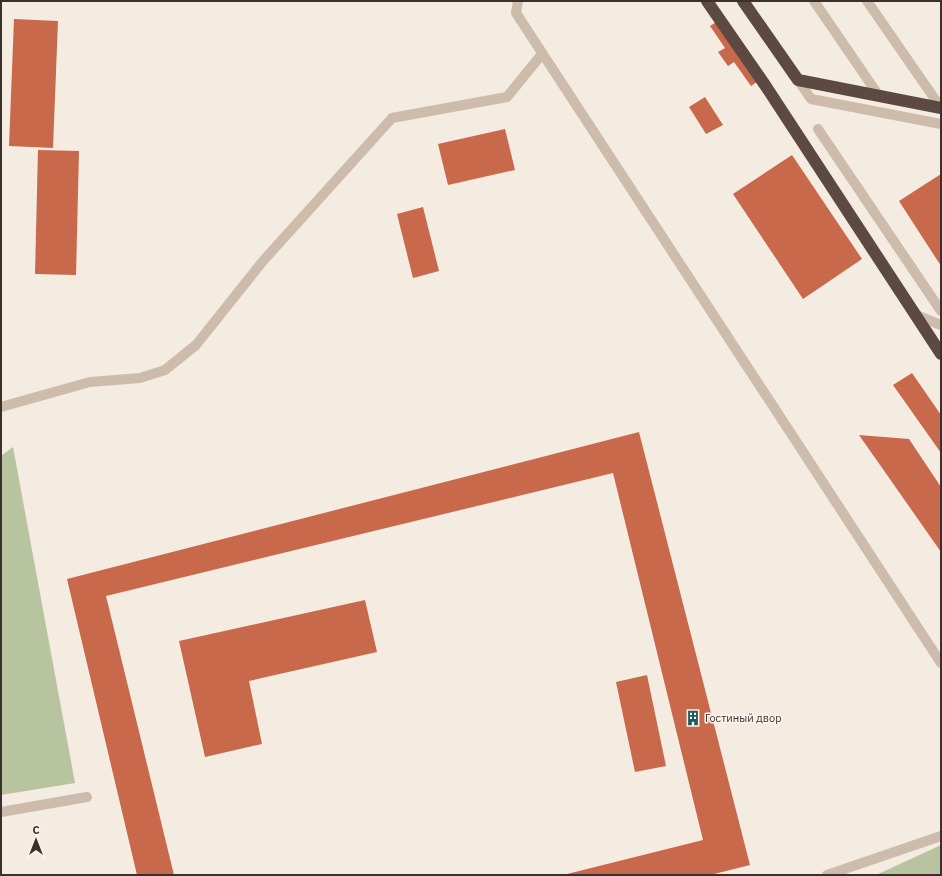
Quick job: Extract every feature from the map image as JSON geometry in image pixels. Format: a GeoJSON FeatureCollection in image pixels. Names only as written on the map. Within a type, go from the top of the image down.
{"type":"FeatureCollection","features":[{"type":"Feature","properties":{"kind":"highway"},"geometry":{"type":"LineString","coordinates":[[707,1],[765,85],[941,354]]}},
{"type":"Feature","properties":{"kind":"highway"},"geometry":{"type":"LineString","coordinates":[[743,1],[798,80],[941,108]]}},
{"type":"Feature","properties":{"kind":"street"},"geometry":{"type":"LineString","coordinates":[[518,1],[516,14],[941,663]]}},
{"type":"Feature","properties":{"kind":"street"},"geometry":{"type":"LineString","coordinates":[[814,1],[879,96]]}},
{"type":"Feature","properties":{"kind":"street"},"geometry":{"type":"LineString","coordinates":[[867,1],[941,108]]}},
{"type":"Feature","properties":{"kind":"street"},"geometry":{"type":"LineString","coordinates":[[1,407],[90,382],[140,378],[165,370],[196,345],[263,261],[392,118],[507,97],[542,54]]}},
{"type":"Feature","properties":{"kind":"street"},"geometry":{"type":"LineString","coordinates":[[798,80],[811,99],[941,124]]}},
{"type":"Feature","properties":{"kind":"street"},"geometry":{"type":"LineString","coordinates":[[818,129],[941,311]]}},
{"type":"Feature","properties":{"kind":"street"},"geometry":{"type":"LineString","coordinates":[[916,315],[941,324]]}},
{"type":"Feature","properties":{"kind":"street"},"geometry":{"type":"LineString","coordinates":[[1,812],[87,797]]}},
{"type":"Feature","properties":{"kind":"street"},"geometry":{"type":"LineString","coordinates":[[827,875],[941,836]]}},
{"type":"Feature","properties":{"kind":"green space"},"geometry":{"type":"Polygon","coordinates":[[[13,447],[75,783],[1,795],[1,456],[13,447]]]}},
{"type":"Feature","properties":{"kind":"green space"},"geometry":{"type":"Polygon","coordinates":[[[941,845],[941,875],[876,875],[941,845]]]}},
{"type":"Feature","properties":{"kind":"building"},"geometry":{"type":"Polygon","coordinates":[[[724,17],[764,77],[751,86],[734,62],[728,66],[718,52],[725,48],[710,26],[724,17]]]}},
{"type":"Feature","properties":{"kind":"building"},"geometry":{"type":"Polygon","coordinates":[[[14,19],[58,21],[53,148],[9,146],[14,19]]]}},
{"type":"Feature","properties":{"kind":"building"},"geometry":{"type":"Polygon","coordinates":[[[705,97],[723,125],[706,134],[689,107],[705,97]]]}},
{"type":"Feature","properties":{"kind":"building"},"geometry":{"type":"Polygon","coordinates":[[[505,129],[515,170],[448,185],[438,144],[505,129]]]}},
{"type":"Feature","properties":{"kind":"building"},"geometry":{"type":"Polygon","coordinates":[[[38,150],[79,151],[76,275],[35,274],[38,150]]]}},
{"type":"Feature","properties":{"kind":"building"},"geometry":{"type":"Polygon","coordinates":[[[792,155],[862,259],[803,299],[733,194],[792,155]]]}},
{"type":"Feature","properties":{"kind":"building"},"geometry":{"type":"Polygon","coordinates":[[[941,174],[941,266],[899,201],[941,174]]]}},
{"type":"Feature","properties":{"kind":"building"},"geometry":{"type":"Polygon","coordinates":[[[423,207],[439,271],[413,278],[397,214],[423,207]]]}},
{"type":"Feature","properties":{"kind":"building"},"geometry":{"type":"Polygon","coordinates":[[[912,373],[941,415],[941,453],[893,385],[912,373]]]}},
{"type":"Feature","properties":{"kind":"building","name":"Гостиный двор"},"geometry":{"type":"Polygon","coordinates":[[[639,432],[750,865],[710,875],[563,875],[703,840],[613,473],[106,596],[174,875],[137,875],[67,579],[639,432]]]}},
{"type":"Feature","properties":{"kind":"building"},"geometry":{"type":"Polygon","coordinates":[[[859,435],[909,439],[941,487],[941,552],[859,435]]]}},
{"type":"Feature","properties":{"kind":"building"},"geometry":{"type":"Polygon","coordinates":[[[365,600],[377,652],[249,681],[262,744],[205,757],[179,641],[365,600]]]}},
{"type":"Feature","properties":{"kind":"building"},"geometry":{"type":"Polygon","coordinates":[[[647,675],[666,766],[635,772],[616,682],[647,675]]]}},
{"type":"Feature","properties":{"kind":"place","name":"Гостиный двор"},"geometry":{"type":"Point","coordinates":[693,718]}}]}
